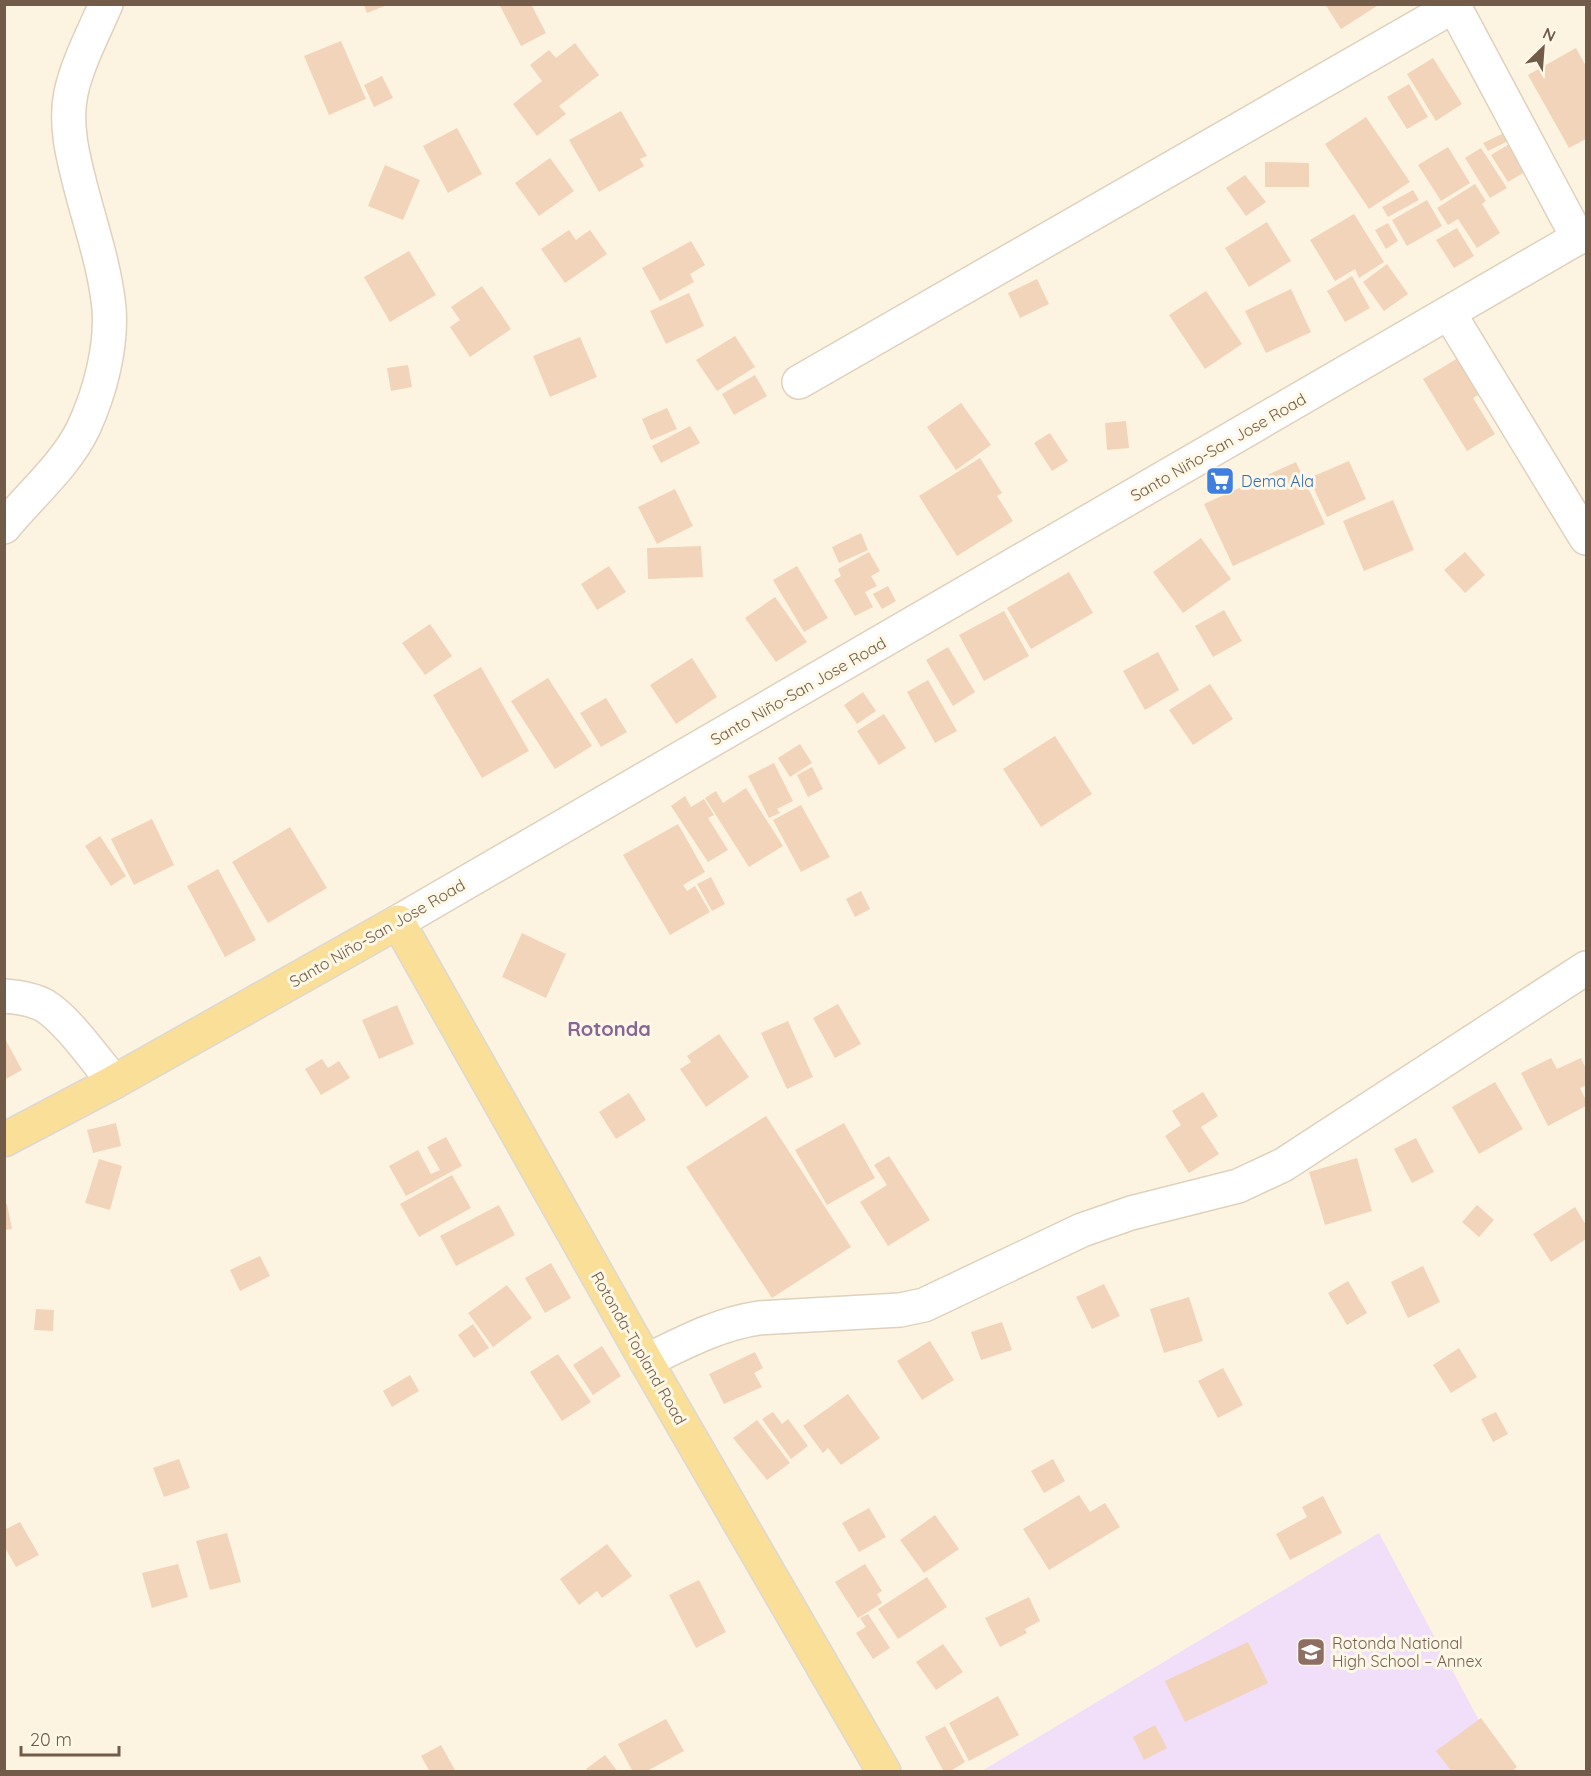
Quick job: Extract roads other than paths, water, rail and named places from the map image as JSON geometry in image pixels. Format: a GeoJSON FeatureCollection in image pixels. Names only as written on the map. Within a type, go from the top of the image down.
{"type":"FeatureCollection","features":[{"type":"Feature","properties":{"kind":"main road","name":"Santo Niño-San Jose Road"},"geometry":{"type":"LineString","coordinates":[[4,1140],[114,1082],[398,922]]}},
{"type":"Feature","properties":{"kind":"main road","name":"Rotonda-Topland Road"},"geometry":{"type":"LineString","coordinates":[[398,922],[646,1361],[884,1772]]}},
{"type":"Feature","properties":{"kind":"street"},"geometry":{"type":"LineString","coordinates":[[4,526],[63,460],[83,429],[98,393],[107,350],[109,309],[102,269],[69,133],[70,93],[106,4]]}},
{"type":"Feature","properties":{"kind":"street"},"geometry":{"type":"LineString","coordinates":[[799,382],[1453,5],[1582,235]]}},
{"type":"Feature","properties":{"kind":"street","name":"Santo Niño-San Jose Road"},"geometry":{"type":"LineString","coordinates":[[398,922],[1582,235]]}},
{"type":"Feature","properties":{"kind":"street"},"geometry":{"type":"LineString","coordinates":[[1449,313],[1587,538]]}},
{"type":"Feature","properties":{"kind":"street"},"geometry":{"type":"LineString","coordinates":[[646,1361],[713,1328],[736,1321],[900,1310],[924,1305],[1082,1230],[1131,1213],[1238,1186],[1283,1165],[1587,968]]}},
{"type":"Feature","properties":{"kind":"street"},"geometry":{"type":"LineString","coordinates":[[4,996],[28,999],[45,1006],[60,1019],[114,1082]]}},
{"type":"Feature","properties":{"kind":"place","name":"Dema Ala"},"geometry":{"type":"Point","coordinates":[1220,481]}},
{"type":"Feature","properties":{"kind":"place","name":"Rotonda National High School – Annex"},"geometry":{"type":"Point","coordinates":[1311,1652]}},
{"type":"Feature","properties":{"kind":"district","name":"Rotonda"},"geometry":{"type":"Point","coordinates":[609,1028]}}]}
